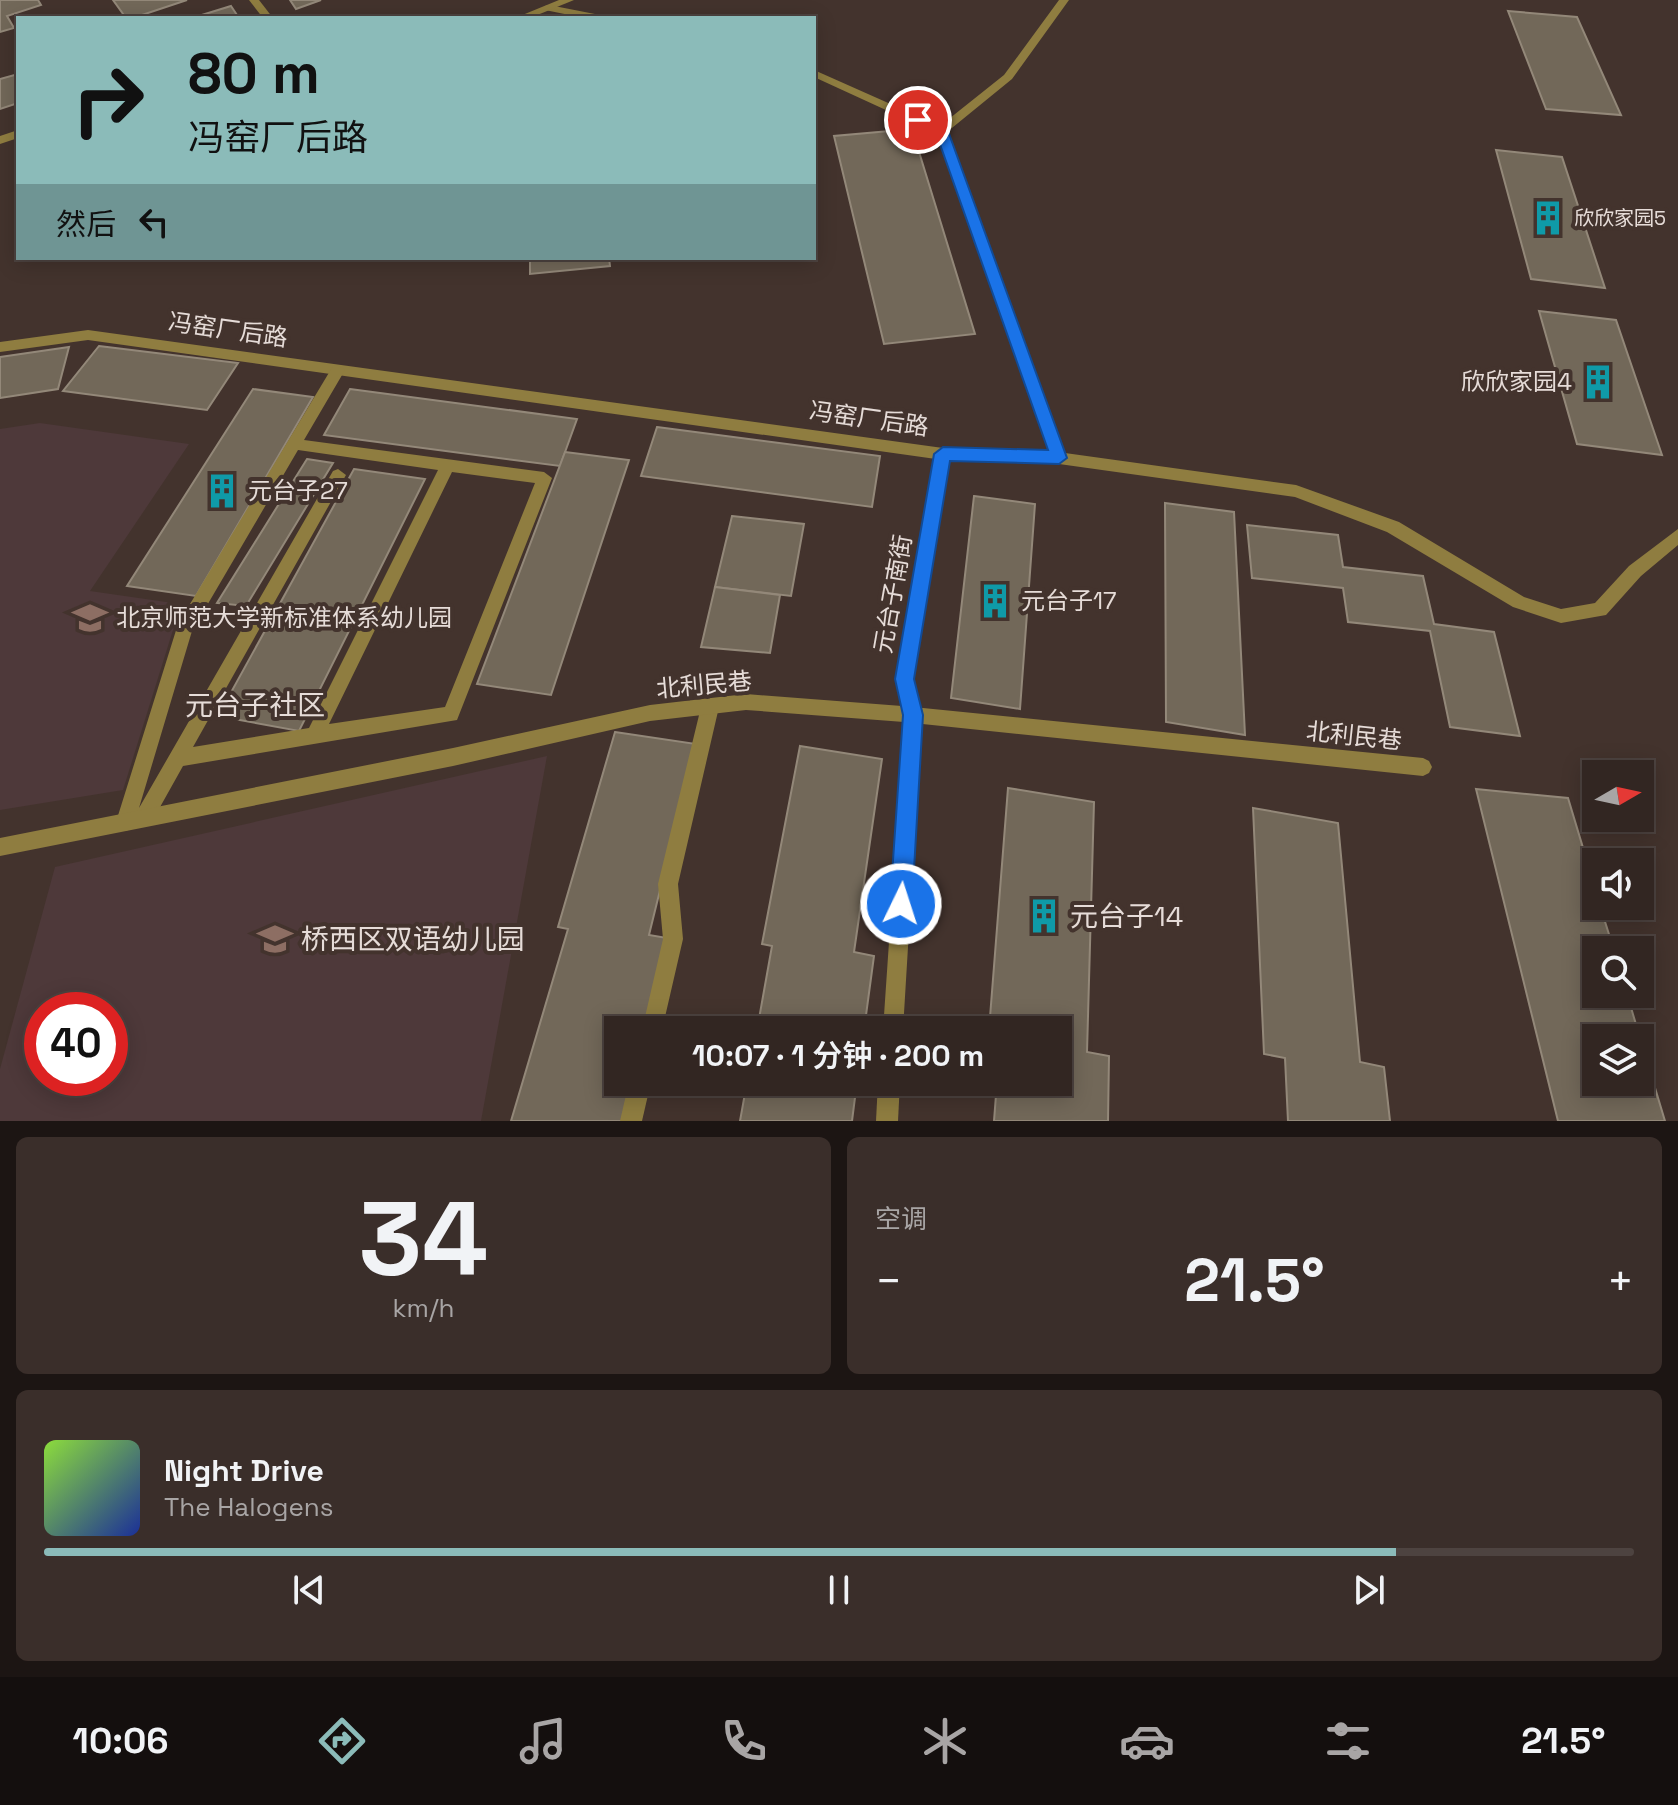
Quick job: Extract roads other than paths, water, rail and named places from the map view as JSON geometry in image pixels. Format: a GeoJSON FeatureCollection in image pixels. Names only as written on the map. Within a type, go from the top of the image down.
{"type":"FeatureCollection","features":[{"type":"Feature","properties":{"kind":"street"},"geometry":{"type":"LineString","coordinates":[[254,0],[266,16]]}},
{"type":"Feature","properties":{"kind":"street"},"geometry":{"type":"LineString","coordinates":[[526,16],[569,0]]}},
{"type":"Feature","properties":{"kind":"street"},"geometry":{"type":"LineString","coordinates":[[941,131],[1008,77],[1064,0]]}},
{"type":"Feature","properties":{"kind":"street"},"geometry":{"type":"LineString","coordinates":[[549,8],[590,16]]}},
{"type":"Feature","properties":{"kind":"street"},"geometry":{"type":"LineString","coordinates":[[816,74],[941,131],[1059,458]]}},
{"type":"Feature","properties":{"kind":"street","name":"冯窑厂后路"},"geometry":{"type":"LineString","coordinates":[[0,347],[88,335],[943,454],[1059,458],[1296,491],[1393,527],[1519,602],[1561,616],[1600,610],[1635,571],[1678,536]]}},
{"type":"Feature","properties":{"kind":"street"},"geometry":{"type":"LineString","coordinates":[[134,820],[184,629],[338,370]]}},
{"type":"Feature","properties":{"kind":"street"},"geometry":{"type":"LineString","coordinates":[[177,758],[451,714],[544,478],[294,444]]}},
{"type":"Feature","properties":{"kind":"street","name":"元台子南街"},"geometry":{"type":"LineString","coordinates":[[894,1016],[913,715],[905,679],[943,454]]}},
{"type":"Feature","properties":{"kind":"street"},"geometry":{"type":"LineString","coordinates":[[315,735],[448,465]]}},
{"type":"Feature","properties":{"kind":"street"},"geometry":{"type":"LineString","coordinates":[[134,820],[177,758],[338,475]]}},
{"type":"Feature","properties":{"kind":"street","name":"北利民巷"},"geometry":{"type":"LineString","coordinates":[[0,847],[453,757],[650,713],[746,702],[913,715],[1423,767]]}},
{"type":"Feature","properties":{"kind":"street"},"geometry":{"type":"LineString","coordinates":[[655,1016],[673,939],[668,884],[710,707]]}},
{"type":"Feature","properties":{"kind":"street"},"geometry":{"type":"LineString","coordinates":[[631,1121],[637,1096]]}},
{"type":"Feature","properties":{"kind":"street"},"geometry":{"type":"LineString","coordinates":[[887,1121],[888,1096]]}},
{"type":"Feature","properties":{"kind":"place","name":"欣欣家园5"},"geometry":{"type":"Point","coordinates":[1548,218]}},
{"type":"Feature","properties":{"kind":"place","name":"欣欣家园4"},"geometry":{"type":"Point","coordinates":[1598,382]}},
{"type":"Feature","properties":{"kind":"place","name":"元台子27"},"geometry":{"type":"Point","coordinates":[222,491]}},
{"type":"Feature","properties":{"kind":"place","name":"元台子17"},"geometry":{"type":"Point","coordinates":[995,601]}},
{"type":"Feature","properties":{"kind":"place","name":"北京师范大学新标准体系幼儿园"},"geometry":{"type":"Point","coordinates":[90,618]}},
{"type":"Feature","properties":{"kind":"place","name":"元台子14"},"geometry":{"type":"Point","coordinates":[1044,916]}},
{"type":"Feature","properties":{"kind":"place","name":"桥西区双语幼儿园"},"geometry":{"type":"Point","coordinates":[275,939]}},
{"type":"Feature","properties":{"kind":"district","name":"元台子社区"},"geometry":{"type":"Point","coordinates":[255,705]}}]}
